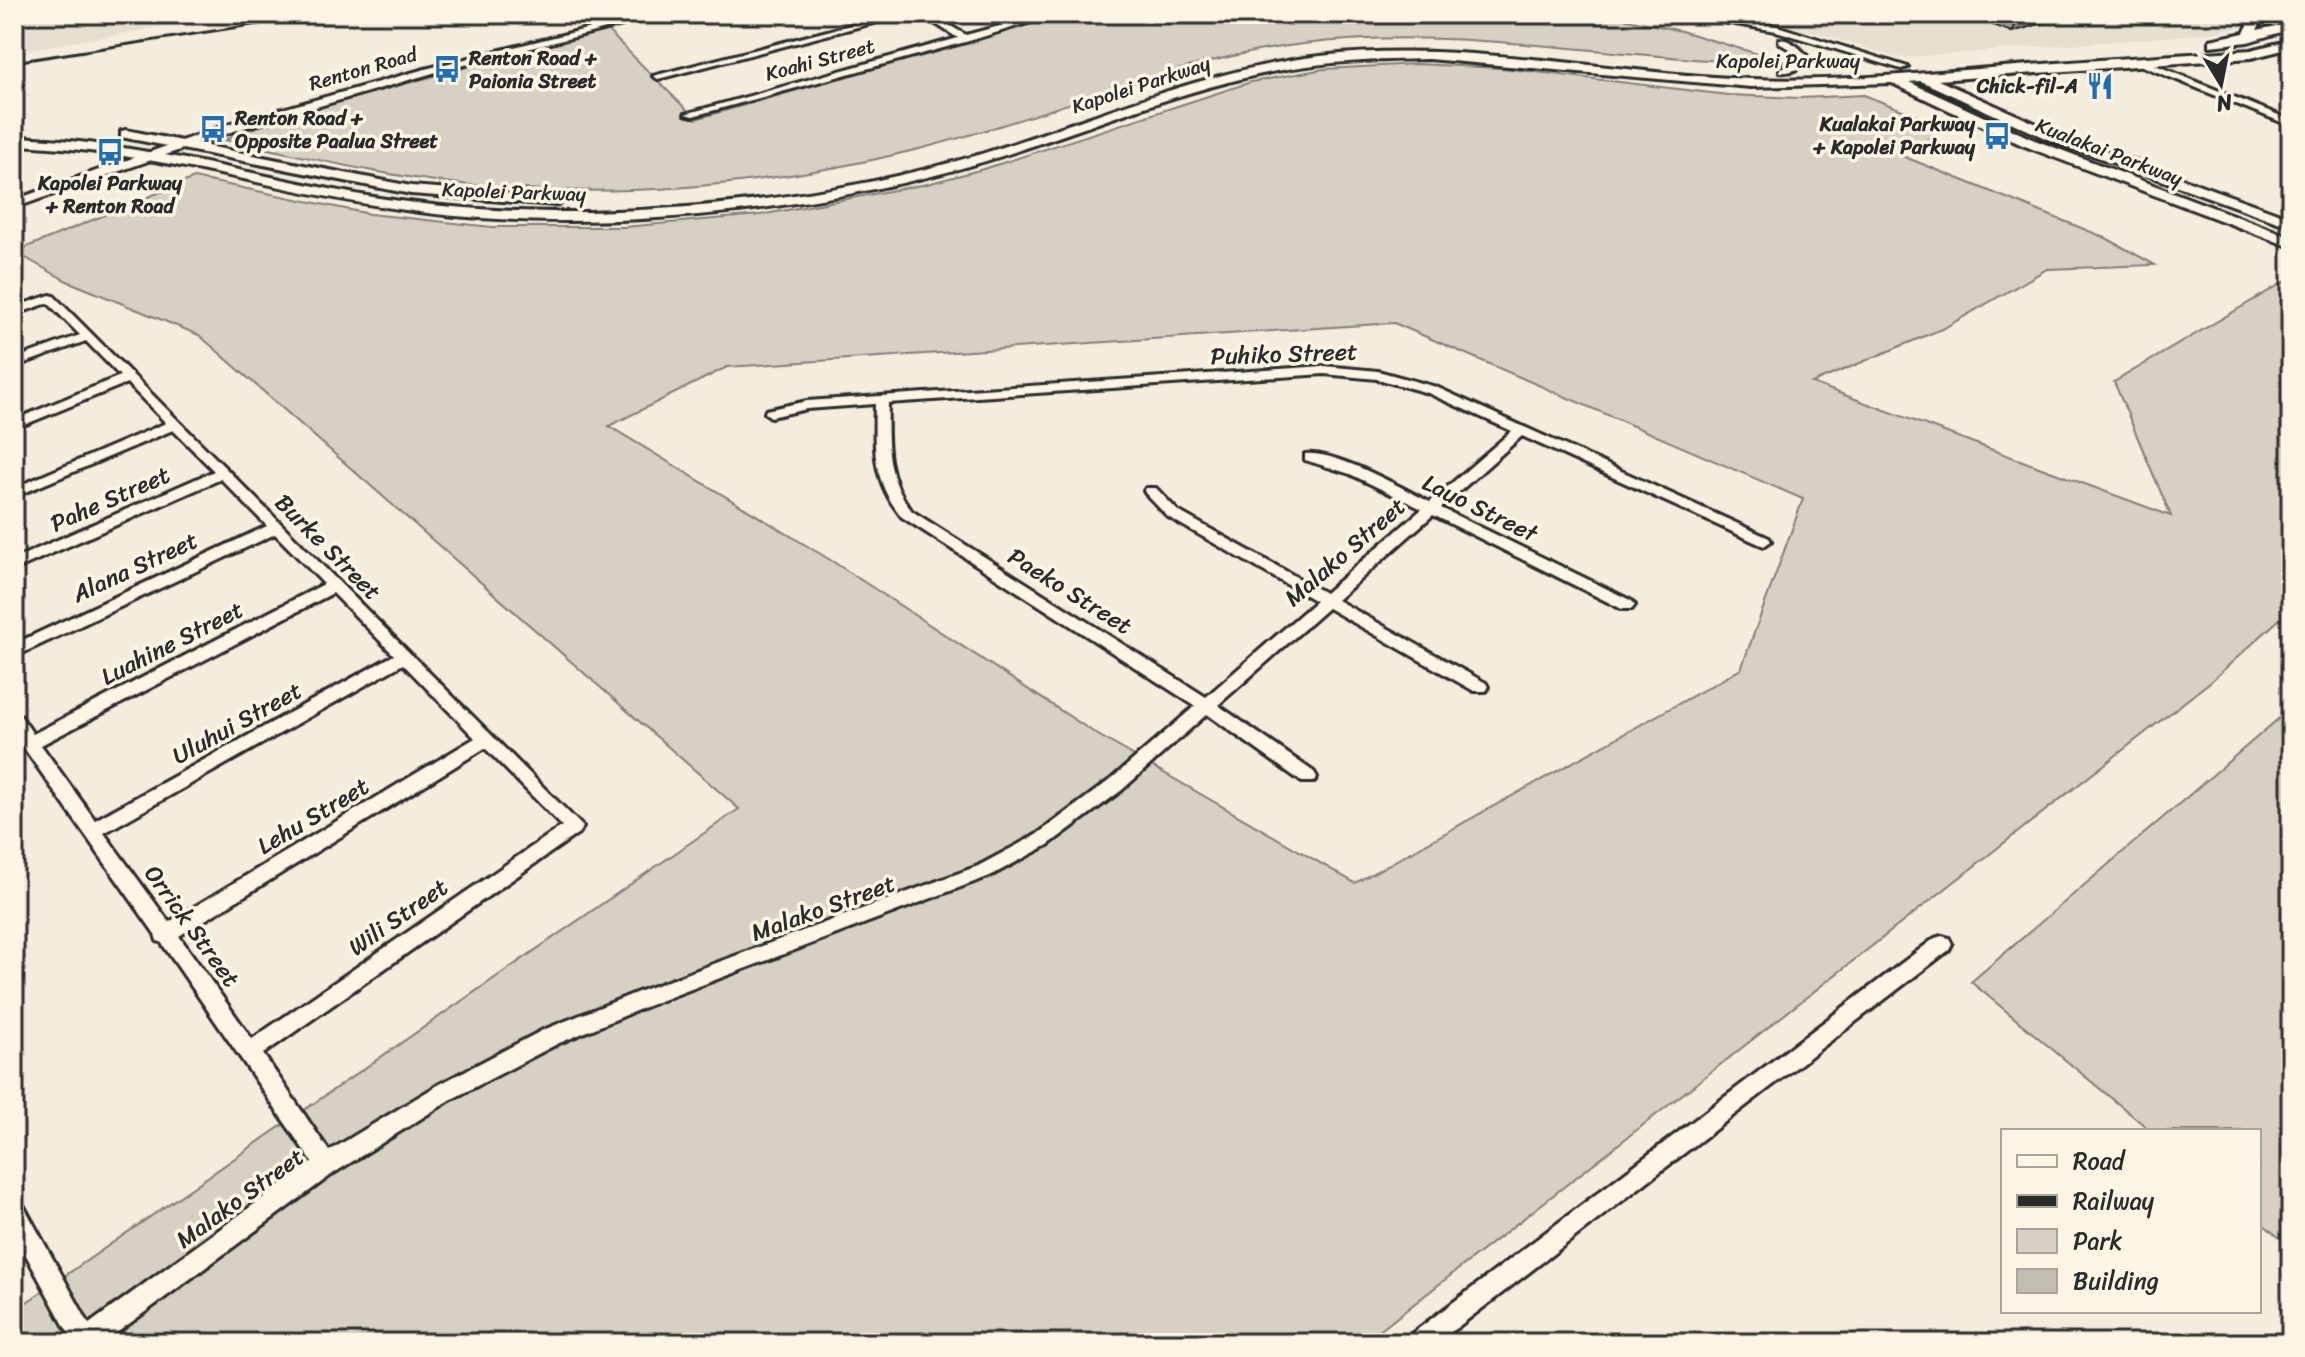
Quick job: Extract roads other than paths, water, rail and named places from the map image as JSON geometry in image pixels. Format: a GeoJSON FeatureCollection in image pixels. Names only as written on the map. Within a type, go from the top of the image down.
{"type":"FeatureCollection","features":[{"type":"Feature","properties":{"kind":"main road"},"geometry":{"type":"LineString","coordinates":[[2243,14],[2254,24],[2248,38]]}},
{"type":"Feature","properties":{"kind":"main road","name":"Kapolei Parkway"},"geometry":{"type":"LineString","coordinates":[[1020,130],[1218,68],[1288,54],[1352,47],[1480,46],[1703,67],[1783,70],[1875,68],[2154,50],[2248,38],[2291,24]]}},
{"type":"Feature","properties":{"kind":"main road","name":"Kapolei Parkway"},"geometry":{"type":"LineString","coordinates":[[14,141],[104,145],[337,195],[407,206],[507,215],[620,215],[758,204],[888,182],[976,159],[1221,80],[1316,61],[1390,55],[1468,56],[1711,81],[1810,84],[2251,54],[2291,46]]}},
{"type":"Feature","properties":{"kind":"main road","name":"Kualakai Parkway"},"geometry":{"type":"LineString","coordinates":[[1904,67],[2050,135],[2291,223]]}},
{"type":"Feature","properties":{"kind":"main road","name":"Kualakai Parkway"},"geometry":{"type":"LineString","coordinates":[[1875,68],[1939,102],[2038,147],[2291,242]]}},
{"type":"Feature","properties":{"kind":"main road"},"geometry":{"type":"LineString","coordinates":[[1810,84],[1902,90],[1939,102]]}},
{"type":"Feature","properties":{"kind":"main road","name":"Kapolei Parkway"},"geometry":{"type":"LineString","coordinates":[[14,130],[99,131],[190,145],[411,190],[469,197],[573,201]]}},
{"type":"Feature","properties":{"kind":"main road","name":"Kapolei Parkway"},"geometry":{"type":"LineString","coordinates":[[606,201],[730,193],[812,182],[901,164],[976,144]]}},
{"type":"Feature","properties":{"kind":"street","name":"Renton Road"},"geometry":{"type":"LineString","coordinates":[[18,207],[264,119],[429,71],[660,14]]}},
{"type":"Feature","properties":{"kind":"street"},"geometry":{"type":"LineString","coordinates":[[658,76],[903,14]]}},
{"type":"Feature","properties":{"kind":"street"},"geometry":{"type":"LineString","coordinates":[[924,14],[966,39]]}},
{"type":"Feature","properties":{"kind":"street","name":"Koahi Street"},"geometry":{"type":"LineString","coordinates":[[690,114],[1053,14]]}},
{"type":"Feature","properties":{"kind":"street"},"geometry":{"type":"LineString","coordinates":[[1675,14],[1875,68]]}},
{"type":"Feature","properties":{"kind":"street"},"geometry":{"type":"LineString","coordinates":[[1682,14],[1795,33],[1904,67]]}},
{"type":"Feature","properties":{"kind":"street"},"geometry":{"type":"LineString","coordinates":[[2257,14],[2291,24]]}},
{"type":"Feature","properties":{"kind":"street"},"geometry":{"type":"LineString","coordinates":[[2271,14],[2291,24]]}},
{"type":"Feature","properties":{"kind":"street"},"geometry":{"type":"LineString","coordinates":[[1782,41],[1799,51],[1805,59],[1798,66],[1783,70]]}},
{"type":"Feature","properties":{"kind":"street"},"geometry":{"type":"LineString","coordinates":[[2138,61],[2291,123]]}},
{"type":"Feature","properties":{"kind":"street","name":"Burke Street"},"geometry":{"type":"LineString","coordinates":[[14,311],[50,298],[574,827]]}},
{"type":"Feature","properties":{"kind":"street"},"geometry":{"type":"LineString","coordinates":[[14,363],[88,336]]}},
{"type":"Feature","properties":{"kind":"street","name":"Puhiko Street"},"geometry":{"type":"LineString","coordinates":[[771,413],[807,405],[1342,371],[1414,384],[1764,541]]}},
{"type":"Feature","properties":{"kind":"street"},"geometry":{"type":"LineString","coordinates":[[14,425],[130,377]]}},
{"type":"Feature","properties":{"kind":"street","name":"Paeko Street"},"geometry":{"type":"LineString","coordinates":[[882,400],[881,468],[891,495],[907,514],[1206,705],[1308,777]]}},
{"type":"Feature","properties":{"kind":"street"},"geometry":{"type":"LineString","coordinates":[[14,493],[176,424]]}},
{"type":"Feature","properties":{"kind":"street","name":"Malako Street"},"geometry":{"type":"LineString","coordinates":[[85,1342],[326,1165],[445,1092],[550,1037],[650,996],[904,903],[1015,856],[1090,806],[1521,430]]}},
{"type":"Feature","properties":{"kind":"street","name":"Lauo Street"},"geometry":{"type":"LineString","coordinates":[[1310,457],[1345,466],[1627,605]]}},
{"type":"Feature","properties":{"kind":"street","name":"Pahe Street"},"geometry":{"type":"LineString","coordinates":[[14,565],[224,472]]}},
{"type":"Feature","properties":{"kind":"street"},"geometry":{"type":"LineString","coordinates":[[1151,491],[1173,514],[1480,687]]}},
{"type":"Feature","properties":{"kind":"street","name":"Alana Street"},"geometry":{"type":"LineString","coordinates":[[14,651],[277,527]]}},
{"type":"Feature","properties":{"kind":"street","name":"Luahine Street"},"geometry":{"type":"LineString","coordinates":[[30,743],[335,585]]}},
{"type":"Feature","properties":{"kind":"street","name":"Uluhui Street"},"geometry":{"type":"LineString","coordinates":[[91,831],[405,656]]}},
{"type":"Feature","properties":{"kind":"street","name":"Orrick Street"},"geometry":{"type":"LineString","coordinates":[[14,719],[164,935],[251,1051],[326,1165]]}},
{"type":"Feature","properties":{"kind":"street","name":"Lehu Street"},"geometry":{"type":"LineString","coordinates":[[164,935],[487,739]]}},
{"type":"Feature","properties":{"kind":"street","name":"Wili Street"},"geometry":{"type":"LineString","coordinates":[[251,1051],[574,827]]}},
{"type":"Feature","properties":{"kind":"street"},"geometry":{"type":"LineString","coordinates":[[1418,1343],[1942,944]]}},
{"type":"Feature","properties":{"kind":"street"},"geometry":{"type":"LineString","coordinates":[[14,1211],[85,1342]]}},
{"type":"Feature","properties":{"kind":"railway"},"geometry":{"type":"LineString","coordinates":[[14,62],[323,14]]}},
{"type":"Feature","properties":{"kind":"place","name":"Renton Road + Paionia Street"},"geometry":{"type":"Point","coordinates":[447,69]}},
{"type":"Feature","properties":{"kind":"place","name":"Chick-fil-A"},"geometry":{"type":"Point","coordinates":[2100,86]}},
{"type":"Feature","properties":{"kind":"place","name":"Renton Road + Opposite Paalua Street"},"geometry":{"type":"Point","coordinates":[213,129]}},
{"type":"Feature","properties":{"kind":"place","name":"Kualakai Parkway + Kapolei Parkway"},"geometry":{"type":"Point","coordinates":[1997,136]}},
{"type":"Feature","properties":{"kind":"place","name":"Kapolei Parkway + Renton Road"},"geometry":{"type":"Point","coordinates":[110,152]}}]}
